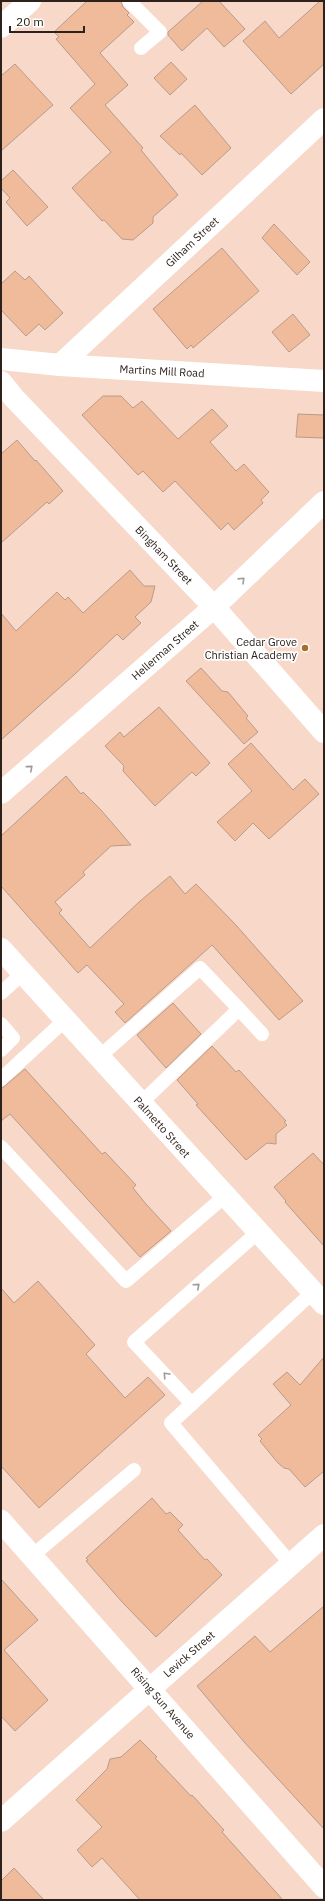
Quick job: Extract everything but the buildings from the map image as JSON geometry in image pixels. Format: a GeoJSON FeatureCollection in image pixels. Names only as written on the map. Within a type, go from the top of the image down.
{"type":"FeatureCollection","features":[{"type":"Feature","properties":{"kind":"street"},"geometry":{"type":"LineString","coordinates":[[1,27],[30,1]]}},
{"type":"Feature","properties":{"kind":"street","name":"Gilham Street"},"geometry":{"type":"LineString","coordinates":[[60,365],[324,119]]}},
{"type":"Feature","properties":{"kind":"street","name":"Martins Mill Road"},"geometry":{"type":"LineString","coordinates":[[1,359],[60,365],[324,381]]}},
{"type":"Feature","properties":{"kind":"street","name":"Bingham Street"},"geometry":{"type":"LineString","coordinates":[[5,397],[214,607],[324,732]]}},
{"type":"Feature","properties":{"kind":"street","name":"Hellerman Street"},"geometry":{"type":"LineString","coordinates":[[1,794],[214,607],[324,502]]}},
{"type":"Feature","properties":{"kind":"street","name":"Palmetto Street"},"geometry":{"type":"LineString","coordinates":[[1,949],[319,1298]]}},
{"type":"Feature","properties":{"kind":"street","name":"Rising Sun Avenue"},"geometry":{"type":"LineString","coordinates":[[1,1521],[324,1887]]}},
{"type":"Feature","properties":{"kind":"street","name":"Levick Street"},"geometry":{"type":"LineString","coordinates":[[1,1821],[324,1535]]}},
{"type":"Feature","properties":{"kind":"lane"},"geometry":{"type":"LineString","coordinates":[[129,1],[160,32],[141,48]]}},
{"type":"Feature","properties":{"kind":"lane"},"geometry":{"type":"LineString","coordinates":[[99,1057],[200,968],[262,1034]]}},
{"type":"Feature","properties":{"kind":"lane"},"geometry":{"type":"LineString","coordinates":[[1,993],[23,973]]}},
{"type":"Feature","properties":{"kind":"lane"},"geometry":{"type":"LineString","coordinates":[[141,1103],[239,1009]]}},
{"type":"Feature","properties":{"kind":"lane"},"geometry":{"type":"LineString","coordinates":[[1,1079],[65,1020]]}},
{"type":"Feature","properties":{"kind":"lane"},"geometry":{"type":"LineString","coordinates":[[1,1024],[13,1038],[1,1050]]}},
{"type":"Feature","properties":{"kind":"lane"},"geometry":{"type":"LineString","coordinates":[[1,1147],[126,1281],[225,1196]]}},
{"type":"Feature","properties":{"kind":"lane"},"geometry":{"type":"LineString","coordinates":[[192,1404],[134,1342],[258,1232]]}},
{"type":"Feature","properties":{"kind":"lane"},"geometry":{"type":"LineString","coordinates":[[291,1564],[171,1423],[319,1298]]}},
{"type":"Feature","properties":{"kind":"lane"},"geometry":{"type":"LineString","coordinates":[[32,1556],[134,1470]]}},
{"type":"Feature","properties":{"kind":"place","name":"Cedar Grove Christian Academy"},"geometry":{"type":"Point","coordinates":[305,648]}}]}
